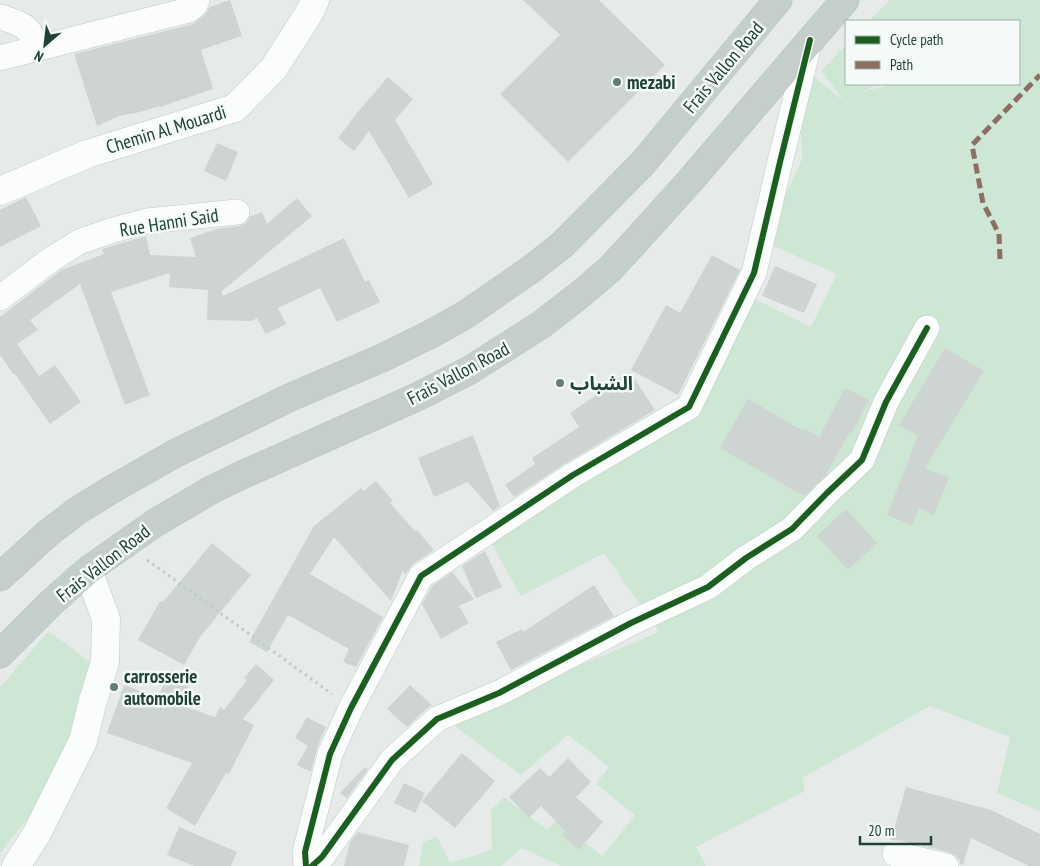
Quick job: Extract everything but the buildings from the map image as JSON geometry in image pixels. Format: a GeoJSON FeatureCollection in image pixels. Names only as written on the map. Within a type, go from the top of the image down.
{"type":"FeatureCollection","features":[{"type":"Feature","properties":{"kind":"highway","name":"Frais Vallon Road"},"geometry":{"type":"LineString","coordinates":[[0,577],[47,534],[109,491],[176,453],[282,402],[432,334],[465,315],[541,262],[562,244],[643,163],[778,0]]}},
{"type":"Feature","properties":{"kind":"highway","name":"Frais Vallon Road"},"geometry":{"type":"LineString","coordinates":[[0,654],[52,602],[88,570],[155,523],[211,490],[419,396],[470,370],[542,324],[582,293],[616,263],[690,182],[845,0]]}},
{"type":"Feature","properties":{"kind":"street"},"geometry":{"type":"LineString","coordinates":[[0,58],[188,10],[197,0]]}},
{"type":"Feature","properties":{"kind":"street","name":"Chemin Al Mouardi"},"geometry":{"type":"LineString","coordinates":[[0,191],[87,154],[235,108],[274,68],[311,10],[315,0]]}},
{"type":"Feature","properties":{"kind":"street"},"geometry":{"type":"LineString","coordinates":[[0,17],[25,27],[33,37],[35,49]]}},
{"type":"Feature","properties":{"kind":"street"},"geometry":{"type":"LineString","coordinates":[[306,866],[305,852],[330,754],[351,708],[421,576],[573,475],[689,407],[754,274],[810,40]]}},
{"type":"Feature","properties":{"kind":"street","name":"Rue Hanni Said"},"geometry":{"type":"LineString","coordinates":[[0,298],[50,260],[79,242],[95,236],[147,221],[237,212]]}},
{"type":"Feature","properties":{"kind":"street"},"geometry":{"type":"LineString","coordinates":[[312,866],[322,857],[392,760],[437,719],[499,693],[631,623],[708,587],[746,558],[792,529],[862,460],[886,402],[927,328]]}},
{"type":"Feature","properties":{"kind":"street"},"geometry":{"type":"LineString","coordinates":[[16,866],[36,835],[83,741],[92,704],[106,662],[106,619],[88,570]]}},
{"type":"Feature","properties":{"kind":"street"},"geometry":{"type":"LineString","coordinates":[[895,854],[946,866]]}},
{"type":"Feature","properties":{"kind":"path"},"geometry":{"type":"LineString","coordinates":[[125,544],[351,708]]}},
{"type":"Feature","properties":{"kind":"green space"},"geometry":{"type":"Polygon","coordinates":[[[890,0],[995,0],[994,2],[997,0],[1040,0],[1040,811],[997,793],[1010,737],[930,706],[802,778],[805,791],[696,847],[706,866],[561,866],[522,848],[501,866],[419,866],[423,842],[437,837],[450,863],[492,850],[491,810],[504,797],[547,830],[555,821],[603,856],[635,815],[596,784],[609,767],[568,735],[521,775],[455,726],[507,696],[659,632],[604,553],[521,596],[491,543],[696,392],[751,297],[811,327],[837,274],[764,242],[802,159],[799,95],[812,75],[842,98],[821,71],[845,46],[845,85],[877,85],[861,92],[889,85],[1020,85],[1020,20],[870,20],[890,0]]]}},
{"type":"Feature","properties":{"kind":"green space"},"geometry":{"type":"Polygon","coordinates":[[[49,631],[94,665],[77,732],[35,809],[0,853],[0,687],[49,631]]]}},
{"type":"Feature","properties":{"kind":"marked path"},"geometry":{"type":"LineString","coordinates":[[1000,259],[999,234],[983,203],[972,145],[1040,75]]}},
{"type":"Feature","properties":{"kind":"cycle path"},"geometry":{"type":"LineString","coordinates":[[306,866],[305,852],[330,754],[351,708],[421,576],[573,475],[689,407],[754,273],[810,40]]}},
{"type":"Feature","properties":{"kind":"cycle path"},"geometry":{"type":"LineString","coordinates":[[312,866],[322,857],[392,760],[437,719],[499,693],[631,623],[708,587],[746,558],[792,529],[862,460],[886,402],[927,328]]}},
{"type":"Feature","properties":{"kind":"place","name":"mezabi"},"geometry":{"type":"Point","coordinates":[617,82]}},
{"type":"Feature","properties":{"kind":"place","name":"الشباب"},"geometry":{"type":"Point","coordinates":[560,383]}},
{"type":"Feature","properties":{"kind":"place","name":"carrosserie automobile"},"geometry":{"type":"Point","coordinates":[114,687]}}]}
